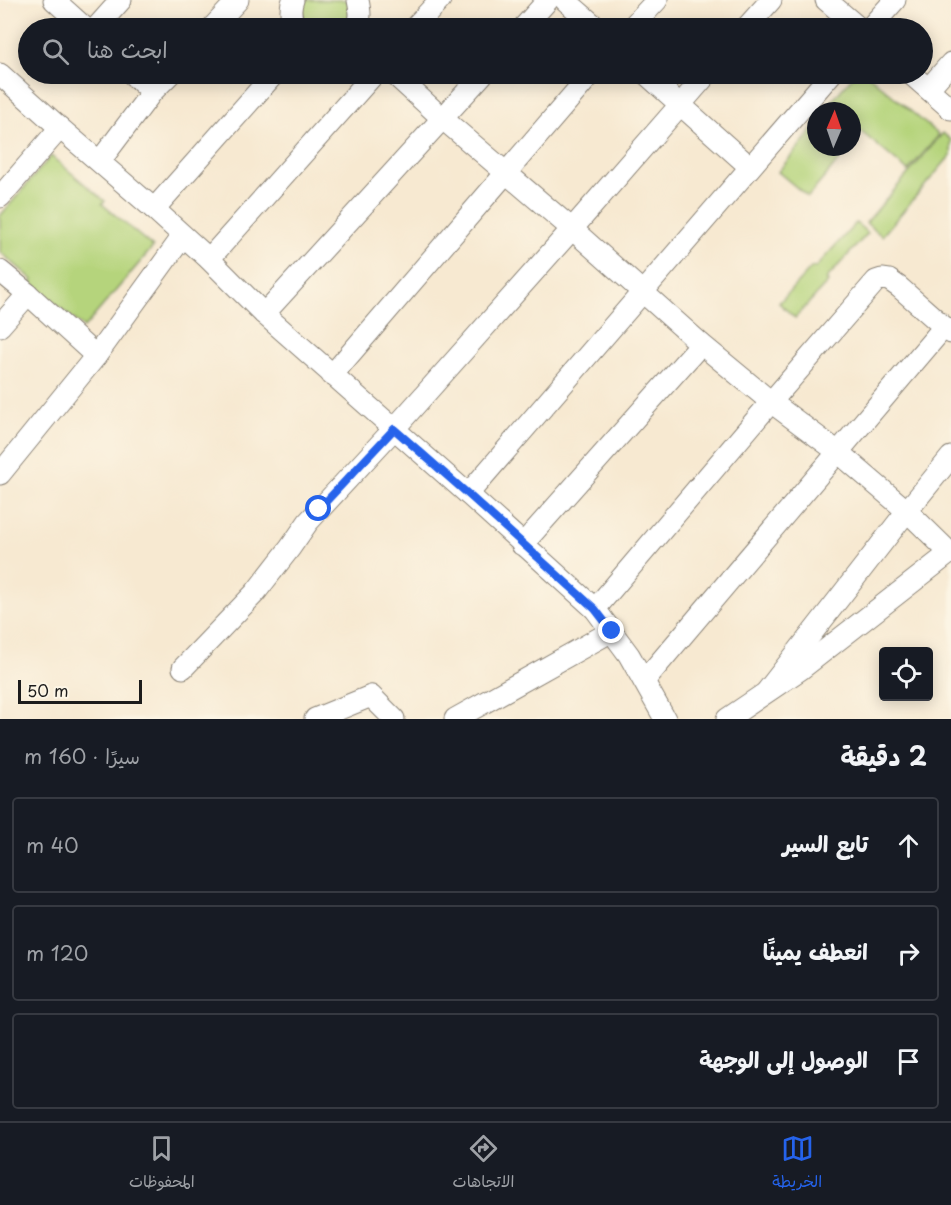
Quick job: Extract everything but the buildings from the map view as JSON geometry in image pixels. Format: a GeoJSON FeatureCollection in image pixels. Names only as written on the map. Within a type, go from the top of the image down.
{"type":"FeatureCollection","features":[{"type":"Feature","properties":{"kind":"street"},"geometry":{"type":"LineString","coordinates":[[54,0],[74,18]]}},
{"type":"Feature","properties":{"kind":"street"},"geometry":{"type":"LineString","coordinates":[[105,18],[121,0]]}},
{"type":"Feature","properties":{"kind":"street"},"geometry":{"type":"LineString","coordinates":[[221,18],[238,0]]}},
{"type":"Feature","properties":{"kind":"street"},"geometry":{"type":"LineString","coordinates":[[291,18],[293,0]]}},
{"type":"Feature","properties":{"kind":"street"},"geometry":{"type":"LineString","coordinates":[[358,0],[360,18]]}},
{"type":"Feature","properties":{"kind":"street"},"geometry":{"type":"LineString","coordinates":[[423,18],[440,0]]}},
{"type":"Feature","properties":{"kind":"street"},"geometry":{"type":"LineString","coordinates":[[532,18],[548,0]]}},
{"type":"Feature","properties":{"kind":"street"},"geometry":{"type":"LineString","coordinates":[[565,0],[586,18]]}},
{"type":"Feature","properties":{"kind":"street"},"geometry":{"type":"LineString","coordinates":[[640,18],[657,0]]}},
{"type":"Feature","properties":{"kind":"street"},"geometry":{"type":"LineString","coordinates":[[755,18],[771,0]]}},
{"type":"Feature","properties":{"kind":"street"},"geometry":{"type":"LineString","coordinates":[[826,0],[847,18]]}},
{"type":"Feature","properties":{"kind":"street"},"geometry":{"type":"LineString","coordinates":[[879,18],[895,0]]}},
{"type":"Feature","properties":{"kind":"street"},"geometry":{"type":"LineString","coordinates":[[933,83],[951,63]]}},
{"type":"Feature","properties":{"kind":"street"},"geometry":{"type":"LineString","coordinates":[[0,74],[154,209],[209,259],[264,314],[595,609],[629,655],[665,719]]}},
{"type":"Feature","properties":{"kind":"street"},"geometry":{"type":"LineString","coordinates":[[143,84],[152,92]]}},
{"type":"Feature","properties":{"kind":"street"},"geometry":{"type":"LineString","coordinates":[[99,161],[160,84]]}},
{"type":"Feature","properties":{"kind":"street"},"geometry":{"type":"LineString","coordinates":[[154,209],[265,84]]}},
{"type":"Feature","properties":{"kind":"street"},"geometry":{"type":"LineString","coordinates":[[209,259],[365,84]]}},
{"type":"Feature","properties":{"kind":"street"},"geometry":{"type":"LineString","coordinates":[[405,84],[701,344],[771,402],[838,452],[907,511],[951,553],[801,669],[727,719]]}},
{"type":"Feature","properties":{"kind":"street"},"geometry":{"type":"LineString","coordinates":[[264,314],[474,84]]}},
{"type":"Feature","properties":{"kind":"street"},"geometry":{"type":"LineString","coordinates":[[332,375],[582,84]]}},
{"type":"Feature","properties":{"kind":"street"},"geometry":{"type":"LineString","coordinates":[[657,84],[750,167]]}},
{"type":"Feature","properties":{"kind":"street"},"geometry":{"type":"LineString","coordinates":[[183,668],[255,593],[308,522],[394,429],[698,84]]}},
{"type":"Feature","properties":{"kind":"street"},"geometry":{"type":"LineString","coordinates":[[468,494],[822,84]]}},
{"type":"Feature","properties":{"kind":"street"},"geometry":{"type":"LineString","coordinates":[[924,84],[951,109]]}},
{"type":"Feature","properties":{"kind":"street"},"geometry":{"type":"LineString","coordinates":[[929,88],[933,84]]}},
{"type":"Feature","properties":{"kind":"street"},"geometry":{"type":"LineString","coordinates":[[0,197],[60,128]]}},
{"type":"Feature","properties":{"kind":"street"},"geometry":{"type":"LineString","coordinates":[[1,469],[96,356],[183,236]]}},
{"type":"Feature","properties":{"kind":"street"},"geometry":{"type":"LineString","coordinates":[[0,271],[96,356]]}},
{"type":"Feature","properties":{"kind":"street"},"geometry":{"type":"LineString","coordinates":[[595,609],[876,281],[889,280],[899,286],[948,330],[838,452],[644,681]]}},
{"type":"Feature","properties":{"kind":"street"},"geometry":{"type":"LineString","coordinates":[[0,326],[28,294]]}},
{"type":"Feature","properties":{"kind":"street"},"geometry":{"type":"LineString","coordinates":[[522,545],[701,344]]}},
{"type":"Feature","properties":{"kind":"street"},"geometry":{"type":"LineString","coordinates":[[767,692],[951,457]]}},
{"type":"Feature","properties":{"kind":"street"},"geometry":{"type":"LineString","coordinates":[[455,719],[612,631]]}},
{"type":"Feature","properties":{"kind":"street"},"geometry":{"type":"LineString","coordinates":[[315,719],[371,696],[394,719]]}},
{"type":"Feature","properties":{"kind":"green space"},"geometry":{"type":"Polygon","coordinates":[[[306,0],[347,0],[350,15],[349,18],[304,18],[303,7],[306,0]]]}},
{"type":"Feature","properties":{"kind":"green space"},"geometry":{"type":"Polygon","coordinates":[[[846,84],[879,84],[939,135],[908,171],[861,132],[861,102],[831,102],[846,84]]]}},
{"type":"Feature","properties":{"kind":"green space"},"geometry":{"type":"Polygon","coordinates":[[[943,133],[951,140],[951,155],[882,236],[866,223],[943,133]]]}},
{"type":"Feature","properties":{"kind":"green space"},"geometry":{"type":"Polygon","coordinates":[[[807,137],[807,156],[842,156],[808,197],[778,172],[807,137]]]}},
{"type":"Feature","properties":{"kind":"green space"},"geometry":{"type":"Polygon","coordinates":[[[51,156],[105,201],[102,204],[153,247],[84,328],[31,283],[33,280],[0,252],[0,216],[51,156]]]}},
{"type":"Feature","properties":{"kind":"green space"},"geometry":{"type":"Polygon","coordinates":[[[856,223],[868,233],[826,279],[828,282],[795,318],[779,303],[856,223]]]}},
{"type":"Feature","properties":{"kind":"route"},"geometry":{"type":"LineString","coordinates":[[319,509],[394,429],[595,609],[612,631]]}}]}
